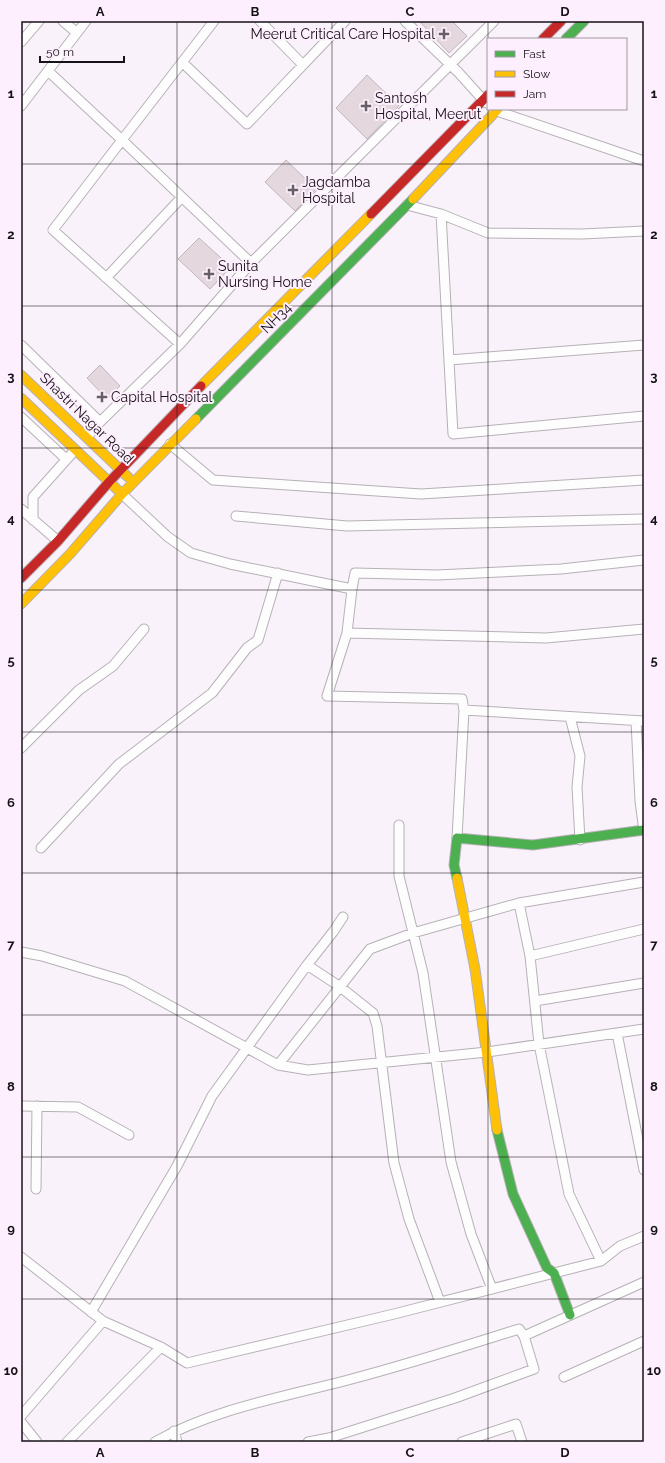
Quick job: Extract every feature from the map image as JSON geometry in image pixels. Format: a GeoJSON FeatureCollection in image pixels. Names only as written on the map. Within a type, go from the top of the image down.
{"type":"FeatureCollection","features":[{"type":"Feature","properties":{"kind":"main road"},"geometry":{"type":"LineString","coordinates":[[544,38],[561,21]]}},
{"type":"Feature","properties":{"kind":"main road"},"geometry":{"type":"LineString","coordinates":[[567,38],[584,21]]}},
{"type":"Feature","properties":{"kind":"main road","name":"NH34"},"geometry":{"type":"LineString","coordinates":[[109,482],[282,303],[486,100]]}},
{"type":"Feature","properties":{"kind":"main road","name":"NH34"},"geometry":{"type":"LineString","coordinates":[[21,604],[70,554],[133,482],[407,205],[496,110]]}},
{"type":"Feature","properties":{"kind":"main road"},"geometry":{"type":"LineString","coordinates":[[338,247],[352,261]]}},
{"type":"Feature","properties":{"kind":"main road"},"geometry":{"type":"LineString","coordinates":[[282,303],[296,316]]}},
{"type":"Feature","properties":{"kind":"main road"},"geometry":{"type":"LineString","coordinates":[[224,362],[237,376]]}},
{"type":"Feature","properties":{"kind":"main road","name":"Shastri Nagar Road"},"geometry":{"type":"LineString","coordinates":[[21,375],[87,436],[133,482]]}},
{"type":"Feature","properties":{"kind":"main road"},"geometry":{"type":"LineString","coordinates":[[21,398],[122,494]]}},
{"type":"Feature","properties":{"kind":"main road"},"geometry":{"type":"LineString","coordinates":[[75,450],[87,436]]}},
{"type":"Feature","properties":{"kind":"main road"},"geometry":{"type":"LineString","coordinates":[[21,578],[58,541],[109,482]]}},
{"type":"Feature","properties":{"kind":"main road"},"geometry":{"type":"LineString","coordinates":[[570,1315],[554,1273],[547,1268],[513,1194],[496,1125],[475,969],[454,865],[457,838],[533,845],[580,840],[644,830]]}},
{"type":"Feature","properties":{"kind":"street"},"geometry":{"type":"LineString","coordinates":[[21,42],[39,21]]}},
{"type":"Feature","properties":{"kind":"street"},"geometry":{"type":"LineString","coordinates":[[63,21],[77,33]]}},
{"type":"Feature","properties":{"kind":"street"},"geometry":{"type":"LineString","coordinates":[[23,100],[48,71],[86,21]]}},
{"type":"Feature","properties":{"kind":"street"},"geometry":{"type":"LineString","coordinates":[[180,344],[53,230],[214,21]]}},
{"type":"Feature","properties":{"kind":"street"},"geometry":{"type":"LineString","coordinates":[[260,21],[303,65]]}},
{"type":"Feature","properties":{"kind":"street"},"geometry":{"type":"LineString","coordinates":[[182,62],[247,124],[345,21]]}},
{"type":"Feature","properties":{"kind":"street"},"geometry":{"type":"LineString","coordinates":[[405,21],[486,100]]}},
{"type":"Feature","properties":{"kind":"street"},"geometry":{"type":"LineString","coordinates":[[87,436],[180,344],[251,263],[451,66],[494,21]]}},
{"type":"Feature","properties":{"kind":"street"},"geometry":{"type":"LineString","coordinates":[[48,71],[251,263]]}},
{"type":"Feature","properties":{"kind":"street"},"geometry":{"type":"LineString","coordinates":[[496,110],[644,161]]}},
{"type":"Feature","properties":{"kind":"street"},"geometry":{"type":"LineString","coordinates":[[106,278],[182,197]]}},
{"type":"Feature","properties":{"kind":"street"},"geometry":{"type":"LineString","coordinates":[[407,205],[441,214],[488,233],[582,234],[644,231]]}},
{"type":"Feature","properties":{"kind":"street"},"geometry":{"type":"LineString","coordinates":[[441,214],[453,434],[644,416]]}},
{"type":"Feature","properties":{"kind":"street"},"geometry":{"type":"LineString","coordinates":[[21,345],[100,422]]}},
{"type":"Feature","properties":{"kind":"street"},"geometry":{"type":"LineString","coordinates":[[449,360],[644,345]]}},
{"type":"Feature","properties":{"kind":"street"},"geometry":{"type":"LineString","coordinates":[[21,416],[66,459]]}},
{"type":"Feature","properties":{"kind":"street"},"geometry":{"type":"LineString","coordinates":[[170,444],[213,480],[421,494],[644,480]]}},
{"type":"Feature","properties":{"kind":"street"},"geometry":{"type":"LineString","coordinates":[[33,520],[33,497],[75,450]]}},
{"type":"Feature","properties":{"kind":"street"},"geometry":{"type":"LineString","coordinates":[[122,494],[168,537],[191,553],[230,564],[352,589]]}},
{"type":"Feature","properties":{"kind":"street"},"geometry":{"type":"LineString","coordinates":[[21,508],[58,541]]}},
{"type":"Feature","properties":{"kind":"street"},"geometry":{"type":"LineString","coordinates":[[236,516],[348,526],[644,519]]}},
{"type":"Feature","properties":{"kind":"street"},"geometry":{"type":"LineString","coordinates":[[457,838],[464,710],[462,699],[327,696],[347,633],[355,573],[444,575],[561,568],[644,560]]}},
{"type":"Feature","properties":{"kind":"street"},"geometry":{"type":"LineString","coordinates":[[41,848],[119,764],[212,693],[247,648],[258,640],[278,573]]}},
{"type":"Feature","properties":{"kind":"street"},"geometry":{"type":"LineString","coordinates":[[21,748],[79,690],[113,666],[144,629]]}},
{"type":"Feature","properties":{"kind":"street"},"geometry":{"type":"LineString","coordinates":[[347,633],[546,638],[644,629]]}},
{"type":"Feature","properties":{"kind":"street"},"geometry":{"type":"LineString","coordinates":[[464,710],[640,721],[640,801],[644,830]]}},
{"type":"Feature","properties":{"kind":"street"},"geometry":{"type":"LineString","coordinates":[[570,717],[580,756],[577,787],[580,840]]}},
{"type":"Feature","properties":{"kind":"street"},"geometry":{"type":"LineString","coordinates":[[399,825],[399,876],[423,973],[434,1058],[451,1162],[471,1234],[492,1289]]}},
{"type":"Feature","properties":{"kind":"street"},"geometry":{"type":"LineString","coordinates":[[278,1065],[339,986],[370,949],[413,932],[519,903],[644,882]]}},
{"type":"Feature","properties":{"kind":"street"},"geometry":{"type":"LineString","coordinates":[[519,903],[530,956],[539,1044],[569,1194],[601,1261]]}},
{"type":"Feature","properties":{"kind":"street"},"geometry":{"type":"LineString","coordinates":[[91,1312],[178,1166],[212,1096],[246,1047],[307,965],[334,932],[343,917]]}},
{"type":"Feature","properties":{"kind":"street"},"geometry":{"type":"LineString","coordinates":[[530,956],[644,929]]}},
{"type":"Feature","properties":{"kind":"street"},"geometry":{"type":"LineString","coordinates":[[21,952],[42,956],[125,980],[278,1065],[308,1070],[487,1052],[644,1029]]}},
{"type":"Feature","properties":{"kind":"street"},"geometry":{"type":"LineString","coordinates":[[307,965],[339,986],[373,1013],[377,1026],[394,1163],[409,1219],[440,1302]]}},
{"type":"Feature","properties":{"kind":"street"},"geometry":{"type":"LineString","coordinates":[[535,1002],[644,983]]}},
{"type":"Feature","properties":{"kind":"street"},"geometry":{"type":"LineString","coordinates":[[617,1033],[644,1170]]}},
{"type":"Feature","properties":{"kind":"street"},"geometry":{"type":"LineString","coordinates":[[21,1106],[78,1107],[129,1135]]}},
{"type":"Feature","properties":{"kind":"street"},"geometry":{"type":"LineString","coordinates":[[36,1189],[37,1106]]}},
{"type":"Feature","properties":{"kind":"street"},"geometry":{"type":"LineString","coordinates":[[21,1257],[103,1321],[161,1347],[187,1363],[440,1302],[601,1261],[620,1246],[644,1236]]}},
{"type":"Feature","properties":{"kind":"street"},"geometry":{"type":"LineString","coordinates":[[524,1336],[644,1282]]}},
{"type":"Feature","properties":{"kind":"street"},"geometry":{"type":"LineString","coordinates":[[21,1416],[103,1321]]}},
{"type":"Feature","properties":{"kind":"street"},"geometry":{"type":"LineString","coordinates":[[155,1442],[174,1431],[239,1408],[414,1363],[519,1329],[524,1336],[534,1369],[455,1398],[329,1438],[308,1442]]}},
{"type":"Feature","properties":{"kind":"street"},"geometry":{"type":"LineString","coordinates":[[564,1377],[644,1341]]}},
{"type":"Feature","properties":{"kind":"street"},"geometry":{"type":"LineString","coordinates":[[68,1442],[161,1347]]}},
{"type":"Feature","properties":{"kind":"street"},"geometry":{"type":"LineString","coordinates":[[21,1422],[37,1442]]}},
{"type":"Feature","properties":{"kind":"street"},"geometry":{"type":"LineString","coordinates":[[462,1442],[516,1424],[522,1442]]}},
{"type":"Feature","properties":{"kind":"street"},"geometry":{"type":"LineString","coordinates":[[174,1431],[177,1442]]}},
{"type":"Feature","properties":{"kind":"building"},"geometry":{"type":"Polygon","coordinates":[[[419,21],[452,21],[467,36],[449,53],[419,21]]]}},
{"type":"Feature","properties":{"kind":"building"},"geometry":{"type":"Polygon","coordinates":[[[367,75],[399,106],[367,139],[336,108],[367,75]]]}},
{"type":"Feature","properties":{"kind":"building"},"geometry":{"type":"Polygon","coordinates":[[[286,160],[316,189],[295,211],[265,182],[286,160]]]}},
{"type":"Feature","properties":{"kind":"building"},"geometry":{"type":"Polygon","coordinates":[[[199,238],[231,267],[210,289],[178,259],[199,238]]]}},
{"type":"Feature","properties":{"kind":"building"},"geometry":{"type":"Polygon","coordinates":[[[100,365],[120,386],[107,399],[87,378],[100,365]]]}},
{"type":"Feature","properties":{"kind":"traffic: fast"},"geometry":{"type":"LineString","coordinates":[[567,38],[584,21]]}},
{"type":"Feature","properties":{"kind":"traffic: fast"},"geometry":{"type":"LineString","coordinates":[[196,419],[413,199]]}},
{"type":"Feature","properties":{"kind":"traffic: fast"},"geometry":{"type":"LineString","coordinates":[[457,878],[454,865],[457,838],[533,845],[644,830]]}},
{"type":"Feature","properties":{"kind":"traffic: fast"},"geometry":{"type":"LineString","coordinates":[[497,1130],[513,1194],[547,1268],[554,1273],[570,1315]]}},
{"type":"Feature","properties":{"kind":"traffic: slow"},"geometry":{"type":"LineString","coordinates":[[413,199],[497,110]]}},
{"type":"Feature","properties":{"kind":"traffic: slow"},"geometry":{"type":"LineString","coordinates":[[201,386],[371,214]]}},
{"type":"Feature","properties":{"kind":"traffic: slow"},"geometry":{"type":"LineString","coordinates":[[21,375],[128,477]]}},
{"type":"Feature","properties":{"kind":"traffic: slow"},"geometry":{"type":"LineString","coordinates":[[21,398],[122,494],[196,419]]}},
{"type":"Feature","properties":{"kind":"traffic: slow"},"geometry":{"type":"LineString","coordinates":[[21,604],[70,554],[122,494]]}},
{"type":"Feature","properties":{"kind":"traffic: slow"},"geometry":{"type":"LineString","coordinates":[[457,878],[475,969],[497,1130]]}},
{"type":"Feature","properties":{"kind":"traffic: jam"},"geometry":{"type":"LineString","coordinates":[[544,38],[561,21]]}},
{"type":"Feature","properties":{"kind":"traffic: jam"},"geometry":{"type":"LineString","coordinates":[[371,214],[487,96]]}},
{"type":"Feature","properties":{"kind":"traffic: jam"},"geometry":{"type":"LineString","coordinates":[[109,482],[201,386]]}},
{"type":"Feature","properties":{"kind":"traffic: jam"},"geometry":{"type":"LineString","coordinates":[[21,578],[58,541],[109,482]]}},
{"type":"Feature","properties":{"kind":"place","name":"Meerut Critical Care Hospital"},"geometry":{"type":"Point","coordinates":[444,34]}},
{"type":"Feature","properties":{"kind":"place","name":"Santosh Hospital, Meerut"},"geometry":{"type":"Point","coordinates":[366,106]}},
{"type":"Feature","properties":{"kind":"place","name":"Jagdamba Hospital"},"geometry":{"type":"Point","coordinates":[293,190]}},
{"type":"Feature","properties":{"kind":"place","name":"Sunita Nursing Home"},"geometry":{"type":"Point","coordinates":[209,274]}},
{"type":"Feature","properties":{"kind":"place","name":"Capital Hospital"},"geometry":{"type":"Point","coordinates":[102,397]}}]}
